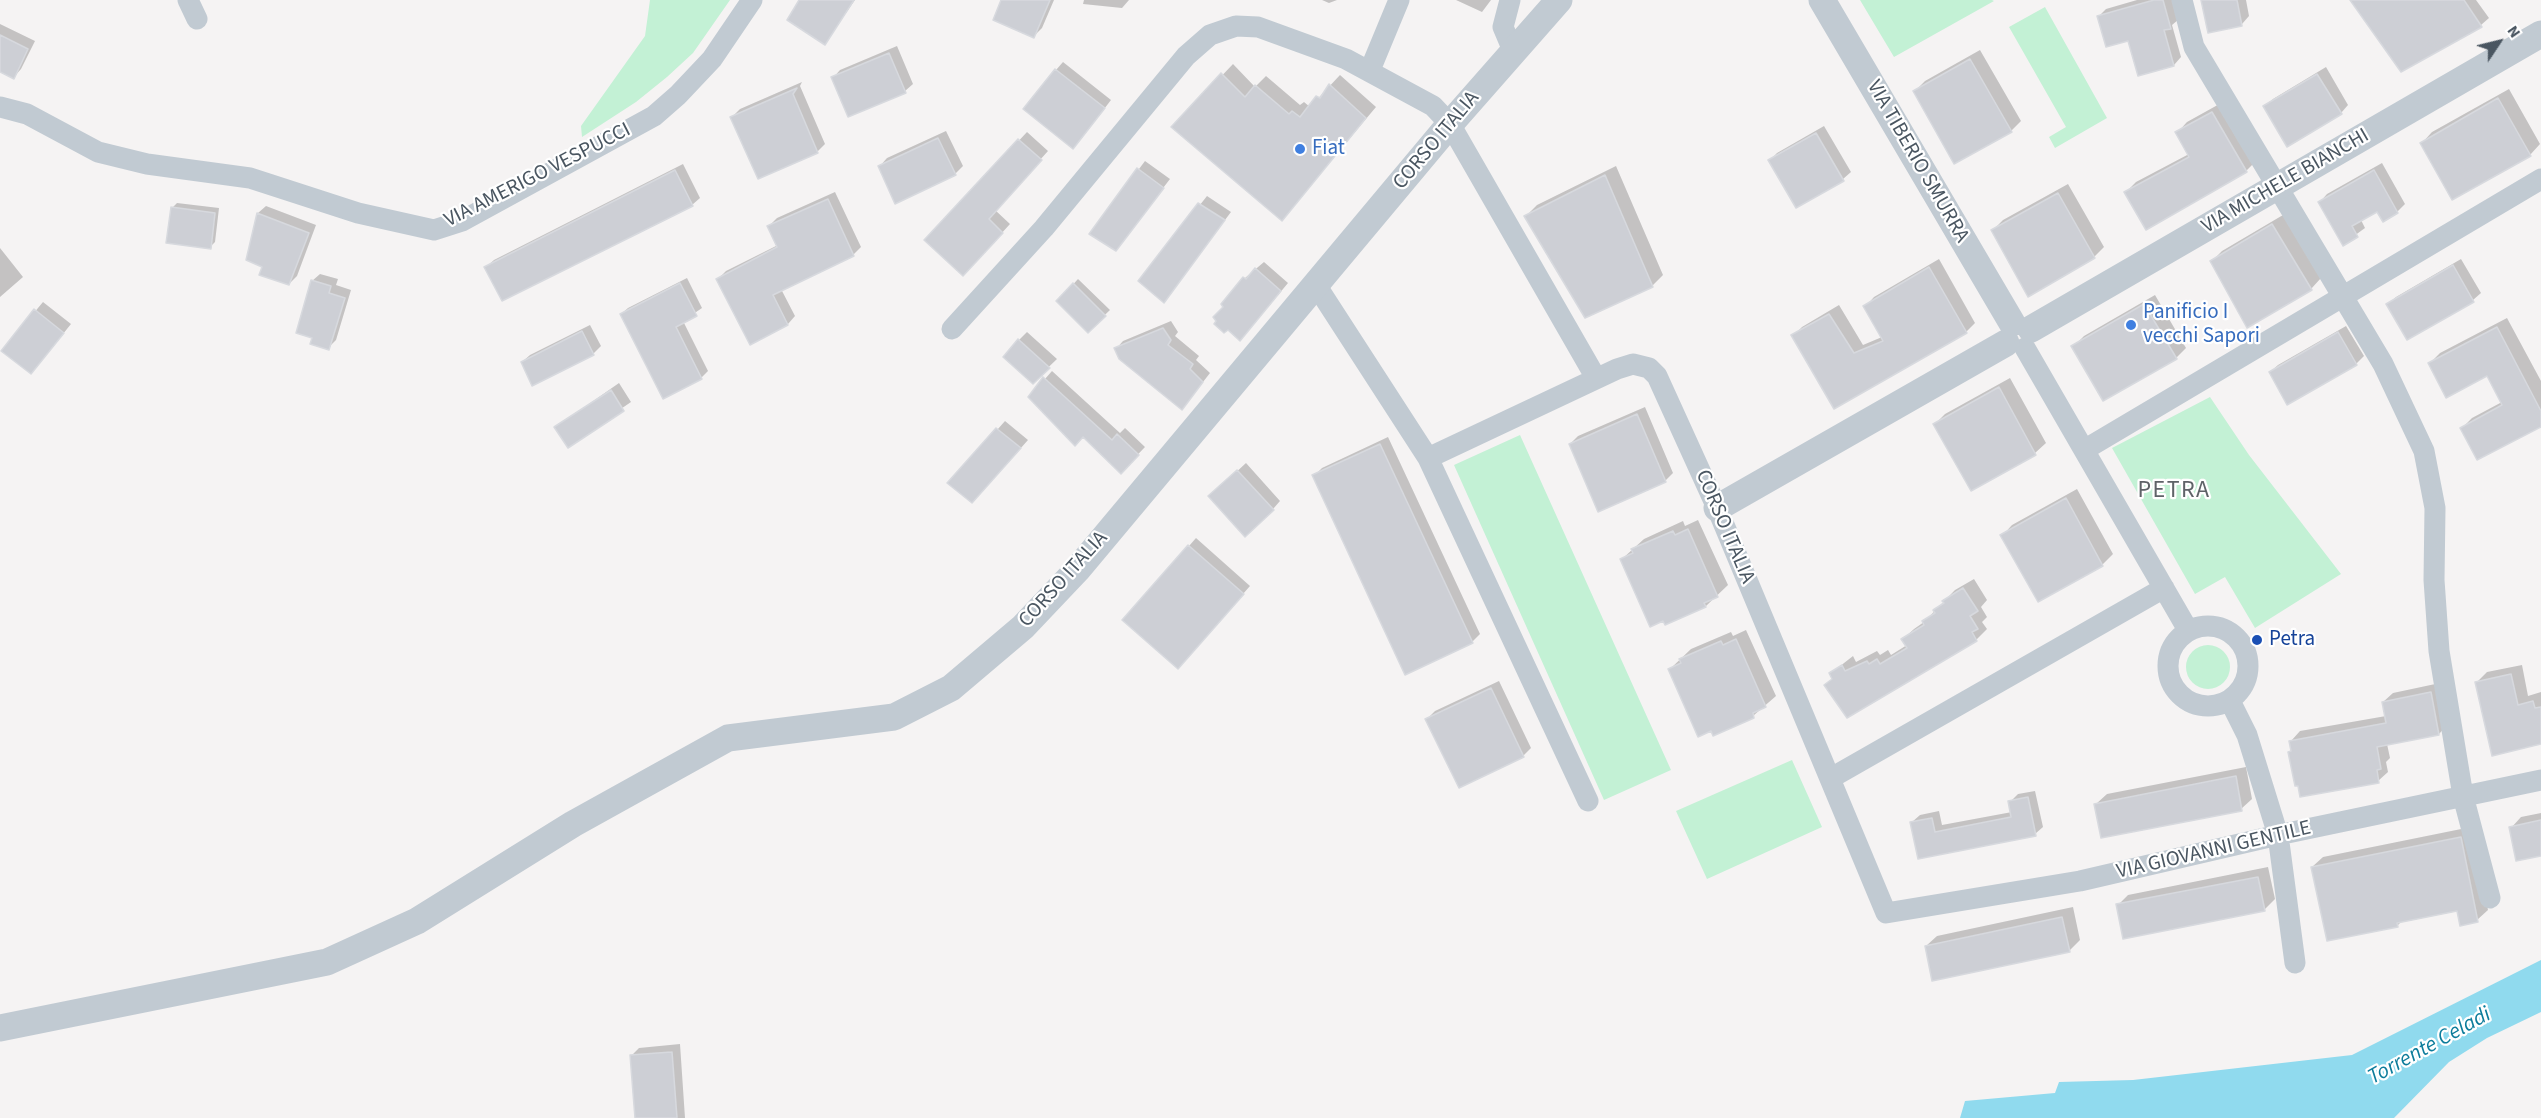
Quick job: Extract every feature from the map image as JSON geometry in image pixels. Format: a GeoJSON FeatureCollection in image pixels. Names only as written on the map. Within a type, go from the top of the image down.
{"type":"FeatureCollection","features":[{"type":"Feature","properties":{"kind":"street"},"geometry":{"type":"LineString","coordinates":[[188,0],[197,19]]}},
{"type":"Feature","properties":{"kind":"street","name":"VIA AMERIGO VESPUCCI"},"geometry":{"type":"LineString","coordinates":[[0,107],[27,114],[98,152],[147,164],[250,178],[358,213],[434,230],[462,221],[654,116],[678,95],[712,59],[752,0]]}},
{"type":"Feature","properties":{"kind":"street"},"geometry":{"type":"LineString","coordinates":[[1370,70],[1399,0]]}},
{"type":"Feature","properties":{"kind":"street"},"geometry":{"type":"LineString","coordinates":[[1510,0],[1503,27],[1514,53]]}},
{"type":"Feature","properties":{"kind":"street","name":"CORSO ITALIA"},"geometry":{"type":"LineString","coordinates":[[0,1028],[327,962],[417,921],[573,824],[728,738],[894,717],[951,688],[1023,627],[1077,570],[1450,124],[1559,0]]}},
{"type":"Feature","properties":{"kind":"street","name":"VIA TIBERIO SMURRA"},"geometry":{"type":"LineString","coordinates":[[1822,0],[2019,336]]}},
{"type":"Feature","properties":{"kind":"street"},"geometry":{"type":"LineString","coordinates":[[2182,0],[2194,46],[2383,364],[2424,451],[2435,508],[2434,580],[2439,651],[2463,796],[2490,898]]}},
{"type":"Feature","properties":{"kind":"street"},"geometry":{"type":"LineString","coordinates":[[952,329],[1044,228],[1186,56],[1210,35],[1236,26],[1258,27],[1370,70],[1434,106],[1450,124],[1596,378]]}},
{"type":"Feature","properties":{"kind":"street","name":"VIA MICHELE BIANCHI"},"geometry":{"type":"LineString","coordinates":[[1717,508],[2279,187],[2541,34]]}},
{"type":"Feature","properties":{"kind":"street"},"geometry":{"type":"LineString","coordinates":[[2084,450],[2541,179]]}},
{"type":"Feature","properties":{"kind":"street"},"geometry":{"type":"LineString","coordinates":[[1316,285],[1428,458],[1588,801]]}},
{"type":"Feature","properties":{"kind":"street"},"geometry":{"type":"LineString","coordinates":[[2019,336],[2188,630]]}},
{"type":"Feature","properties":{"kind":"street","name":"CORSO ITALIA"},"geometry":{"type":"LineString","coordinates":[[1428,458],[1596,378],[1633,364],[1649,368],[1657,376],[1717,508],[1886,913]]}},
{"type":"Feature","properties":{"kind":"street"},"geometry":{"type":"LineString","coordinates":[[1831,778],[2164,588]]}},
{"type":"Feature","properties":{"kind":"street"},"geometry":{"type":"LineString","coordinates":[[2201,626],[2215,626],[2228,631],[2239,640],[2249,666],[2247,679],[2240,692],[2230,701],[2218,706],[2192,704],[2181,697],[2173,687],[2168,675],[2171,649],[2178,638],[2188,630],[2201,626]]}},
{"type":"Feature","properties":{"kind":"street"},"geometry":{"type":"LineString","coordinates":[[2230,701],[2247,735],[2278,835],[2295,963]]}},
{"type":"Feature","properties":{"kind":"street","name":"VIA GIOVANNI GENTILE"},"geometry":{"type":"LineString","coordinates":[[1886,913],[2072,883],[2278,835],[2541,780]]}},
{"type":"Feature","properties":{"kind":"green space"},"geometry":{"type":"Polygon","coordinates":[[[650,0],[730,0],[693,53],[636,102],[582,137],[581,126],[645,36],[650,0]]]}},
{"type":"Feature","properties":{"kind":"green space"},"geometry":{"type":"Polygon","coordinates":[[[1860,0],[1992,0],[1994,1],[1894,57],[1860,0]]]}},
{"type":"Feature","properties":{"kind":"green space"},"geometry":{"type":"Polygon","coordinates":[[[2045,7],[2107,118],[2055,148],[2049,137],[2066,127],[2009,27],[2045,7]]]}},
{"type":"Feature","properties":{"kind":"green space"},"geometry":{"type":"Polygon","coordinates":[[[2210,397],[2249,455],[2341,574],[2255,628],[2225,577],[2195,594],[2112,448],[2210,397]]]}},
{"type":"Feature","properties":{"kind":"green space"},"geometry":{"type":"Polygon","coordinates":[[[1520,435],[1671,770],[1604,800],[1454,465],[1520,435]]]}},
{"type":"Feature","properties":{"kind":"green space"},"geometry":{"type":"Polygon","coordinates":[[[2208,645],[2217,646],[2224,651],[2229,658],[2229,676],[2224,683],[2217,688],[2208,689],[2199,688],[2192,683],[2187,676],[2186,667],[2187,658],[2192,651],[2199,646],[2208,645]]]}},
{"type":"Feature","properties":{"kind":"green space"},"geometry":{"type":"Polygon","coordinates":[[[1792,760],[1822,827],[1707,879],[1676,811],[1792,760]]]}},
{"type":"Feature","properties":{"kind":"water","name":"Torrente Celadi"},"geometry":{"type":"Polygon","coordinates":[[[2541,960],[2541,1012],[2487,1038],[2449,1062],[2394,1118],[1960,1118],[1965,1101],[2055,1093],[2059,1082],[2133,1080],[2352,1055],[2541,960]]]}},
{"type":"Feature","properties":{"kind":"building"},"geometry":{"type":"Polygon","coordinates":[[[799,0],[854,0],[825,45],[787,20],[799,0]]]}},
{"type":"Feature","properties":{"kind":"building"},"geometry":{"type":"Polygon","coordinates":[[[1001,0],[1050,0],[1034,38],[993,20],[1001,0]]]}},
{"type":"Feature","properties":{"kind":"building"},"geometry":{"type":"Polygon","coordinates":[[[2154,0],[2163,0],[2171,29],[2164,30],[2174,66],[2138,76],[2128,41],[2106,47],[2097,16],[2154,0]]]}},
{"type":"Feature","properties":{"kind":"building"},"geometry":{"type":"Polygon","coordinates":[[[2201,0],[2237,0],[2242,26],[2208,33],[2201,0]]]}},
{"type":"Feature","properties":{"kind":"building"},"geometry":{"type":"Polygon","coordinates":[[[2350,0],[2464,0],[2482,27],[2401,72],[2350,0]]]}},
{"type":"Feature","properties":{"kind":"building"},"geometry":{"type":"Polygon","coordinates":[[[0,35],[28,49],[14,79],[0,72],[0,35]]]}},
{"type":"Feature","properties":{"kind":"building"},"geometry":{"type":"Polygon","coordinates":[[[889,53],[906,93],[848,117],[831,77],[889,53]]]}},
{"type":"Feature","properties":{"kind":"building"},"geometry":{"type":"Polygon","coordinates":[[[1970,59],[2012,132],[1954,164],[1913,91],[1970,59]]]}},
{"type":"Feature","properties":{"kind":"building"},"geometry":{"type":"Polygon","coordinates":[[[1055,69],[1105,108],[1073,149],[1023,109],[1055,69]]]}},
{"type":"Feature","properties":{"kind":"building"},"geometry":{"type":"Polygon","coordinates":[[[1221,73],[1245,97],[1255,85],[1289,114],[1292,111],[1300,117],[1316,96],[1320,98],[1329,84],[1366,118],[1282,221],[1171,127],[1221,73]]]}},
{"type":"Feature","properties":{"kind":"building"},"geometry":{"type":"Polygon","coordinates":[[[2317,74],[2342,114],[2287,147],[2263,106],[2317,74]]]}},
{"type":"Feature","properties":{"kind":"building"},"geometry":{"type":"Polygon","coordinates":[[[797,88],[793,94],[818,153],[758,179],[730,117],[797,88]]]}},
{"type":"Feature","properties":{"kind":"building"},"geometry":{"type":"Polygon","coordinates":[[[2498,98],[2531,156],[2452,200],[2420,143],[2498,98]]]}},
{"type":"Feature","properties":{"kind":"building"},"geometry":{"type":"Polygon","coordinates":[[[2212,112],[2247,172],[2146,230],[2124,192],[2189,157],[2175,132],[2212,112]]]}},
{"type":"Feature","properties":{"kind":"building"},"geometry":{"type":"Polygon","coordinates":[[[1816,133],[1844,181],[1796,208],[1768,160],[1816,133]]]}},
{"type":"Feature","properties":{"kind":"building"},"geometry":{"type":"Polygon","coordinates":[[[938,138],[956,175],[895,204],[878,166],[938,138]]]}},
{"type":"Feature","properties":{"kind":"building"},"geometry":{"type":"Polygon","coordinates":[[[1018,139],[1042,160],[989,219],[1003,233],[963,276],[924,240],[1018,139]]]}},
{"type":"Feature","properties":{"kind":"building"},"geometry":{"type":"Polygon","coordinates":[[[1137,168],[1164,188],[1116,251],[1089,234],[1137,168]]]}},
{"type":"Feature","properties":{"kind":"building"},"geometry":{"type":"Polygon","coordinates":[[[675,170],[693,206],[502,301],[484,267],[675,170]]]}},
{"type":"Feature","properties":{"kind":"building"},"geometry":{"type":"Polygon","coordinates":[[[2374,170],[2398,213],[2383,222],[2377,212],[2352,226],[2358,237],[2343,246],[2318,202],[2374,170]]]}},
{"type":"Feature","properties":{"kind":"building"},"geometry":{"type":"Polygon","coordinates":[[[1605,175],[1653,287],[1585,318],[1524,216],[1605,175]]]}},
{"type":"Feature","properties":{"kind":"building"},"geometry":{"type":"Polygon","coordinates":[[[2058,193],[2095,258],[2028,297],[1991,230],[2058,193]]]}},
{"type":"Feature","properties":{"kind":"building"},"geometry":{"type":"Polygon","coordinates":[[[828,199],[854,256],[773,295],[788,325],[750,345],[716,279],[777,247],[767,226],[828,199]]]}},
{"type":"Feature","properties":{"kind":"building"},"geometry":{"type":"Polygon","coordinates":[[[1198,203],[1225,220],[1164,303],[1138,281],[1198,203]]]}},
{"type":"Feature","properties":{"kind":"building"},"geometry":{"type":"Polygon","coordinates":[[[171,207],[215,213],[211,249],[166,243],[171,207]]]}},
{"type":"Feature","properties":{"kind":"building"},"geometry":{"type":"Polygon","coordinates":[[[257,213],[309,233],[289,285],[259,275],[262,267],[246,260],[257,213]]]}},
{"type":"Feature","properties":{"kind":"building"},"geometry":{"type":"Polygon","coordinates":[[[2272,224],[2312,290],[2247,328],[2210,261],[2272,224]]]}},
{"type":"Feature","properties":{"kind":"building"},"geometry":{"type":"Polygon","coordinates":[[[2453,265],[2474,302],[2407,340],[2386,304],[2453,265]]]}},
{"type":"Feature","properties":{"kind":"building"},"geometry":{"type":"Polygon","coordinates":[[[1929,267],[1967,333],[1834,409],[1791,335],[1829,314],[1854,353],[1883,341],[1863,306],[1929,267]]]}},
{"type":"Feature","properties":{"kind":"building"},"geometry":{"type":"Polygon","coordinates":[[[1255,268],[1281,291],[1240,341],[1228,330],[1224,333],[1214,324],[1216,321],[1213,317],[1223,307],[1221,304],[1243,277],[1246,279],[1255,268]]]}},
{"type":"Feature","properties":{"kind":"building"},"geometry":{"type":"Polygon","coordinates":[[[311,280],[331,286],[329,293],[345,298],[329,350],[310,344],[312,338],[296,333],[311,280]]]}},
{"type":"Feature","properties":{"kind":"building"},"geometry":{"type":"Polygon","coordinates":[[[680,283],[697,316],[676,327],[702,379],[663,399],[620,314],[680,283]]]}},
{"type":"Feature","properties":{"kind":"building"},"geometry":{"type":"Polygon","coordinates":[[[1073,283],[1106,316],[1088,333],[1056,301],[1073,283]]]}},
{"type":"Feature","properties":{"kind":"building"},"geometry":{"type":"Polygon","coordinates":[[[2144,304],[2177,359],[2103,401],[2071,346],[2144,304]]]}},
{"type":"Feature","properties":{"kind":"building"},"geometry":{"type":"Polygon","coordinates":[[[34,309],[64,333],[31,374],[1,351],[34,309]]]}},
{"type":"Feature","properties":{"kind":"building"},"geometry":{"type":"Polygon","coordinates":[[[2497,327],[2541,411],[2541,427],[2477,460],[2460,428],[2502,405],[2487,376],[2446,398],[2428,363],[2497,327]]]}},
{"type":"Feature","properties":{"kind":"building"},"geometry":{"type":"Polygon","coordinates":[[[1163,328],[1171,340],[1168,345],[1193,364],[1190,369],[1203,382],[1182,410],[1119,359],[1114,348],[1163,328]]]}},
{"type":"Feature","properties":{"kind":"building"},"geometry":{"type":"Polygon","coordinates":[[[582,331],[594,355],[532,386],[521,362],[582,331]]]}},
{"type":"Feature","properties":{"kind":"building"},"geometry":{"type":"Polygon","coordinates":[[[2338,332],[2357,365],[2287,405],[2269,372],[2338,332]]]}},
{"type":"Feature","properties":{"kind":"building"},"geometry":{"type":"Polygon","coordinates":[[[1018,339],[1050,368],[1033,384],[1003,357],[1018,339]]]}},
{"type":"Feature","properties":{"kind":"building"},"geometry":{"type":"Polygon","coordinates":[[[1043,377],[1112,440],[1117,434],[1139,455],[1121,474],[1083,437],[1075,446],[1028,397],[1043,377]]]}},
{"type":"Feature","properties":{"kind":"building"},"geometry":{"type":"Polygon","coordinates":[[[1999,387],[2036,455],[1971,491],[1933,424],[1999,387]]]}},
{"type":"Feature","properties":{"kind":"building"},"geometry":{"type":"Polygon","coordinates":[[[611,390],[624,411],[568,448],[554,427],[611,390]]]}},
{"type":"Feature","properties":{"kind":"building"},"geometry":{"type":"Polygon","coordinates":[[[1637,414],[1666,482],[1598,512],[1569,444],[1637,414]]]}},
{"type":"Feature","properties":{"kind":"building"},"geometry":{"type":"Polygon","coordinates":[[[996,428],[1021,448],[972,503],[947,483],[996,428]]]}},
{"type":"Feature","properties":{"kind":"building"},"geometry":{"type":"Polygon","coordinates":[[[1380,444],[1473,643],[1405,675],[1312,475],[1380,444]]]}},
{"type":"Feature","properties":{"kind":"building"},"geometry":{"type":"Polygon","coordinates":[[[1237,470],[1274,510],[1245,537],[1208,496],[1237,470]]]}},
{"type":"Feature","properties":{"kind":"building"},"geometry":{"type":"Polygon","coordinates":[[[2066,498],[2103,566],[2038,602],[2000,535],[2066,498]]]}},
{"type":"Feature","properties":{"kind":"building"},"geometry":{"type":"Polygon","coordinates":[[[1688,529],[1718,597],[1704,603],[1706,607],[1665,625],[1663,621],[1650,627],[1620,559],[1633,553],[1631,549],[1673,531],[1675,535],[1688,529]]]}},
{"type":"Feature","properties":{"kind":"building"},"geometry":{"type":"Polygon","coordinates":[[[1188,545],[1244,594],[1178,669],[1122,620],[1188,545]]]}},
{"type":"Feature","properties":{"kind":"building"},"geometry":{"type":"Polygon","coordinates":[[[1963,588],[1978,611],[1970,616],[1978,629],[1972,632],[1977,641],[1847,718],[1824,685],[1832,679],[1829,673],[1842,665],[1845,671],[1867,661],[1869,664],[1877,659],[1880,664],[1907,648],[1901,639],[1924,625],[1922,621],[1935,613],[1933,610],[1944,603],[1942,601],[1963,588]]]}},
{"type":"Feature","properties":{"kind":"building"},"geometry":{"type":"Polygon","coordinates":[[[1736,639],[1766,707],[1753,713],[1754,718],[1713,736],[1711,731],[1698,737],[1668,669],[1681,663],[1679,659],[1721,641],[1723,645],[1736,639]]]}},
{"type":"Feature","properties":{"kind":"building"},"geometry":{"type":"Polygon","coordinates":[[[2511,674],[2518,705],[2533,701],[2535,708],[2541,707],[2541,744],[2492,756],[2475,682],[2511,674]]]}},
{"type":"Feature","properties":{"kind":"building"},"geometry":{"type":"Polygon","coordinates":[[[1491,688],[1524,757],[1459,788],[1425,719],[1491,688]]]}},
{"type":"Feature","properties":{"kind":"building"},"geometry":{"type":"Polygon","coordinates":[[[2431,692],[2439,735],[2377,747],[2381,769],[2377,770],[2379,783],[2300,797],[2298,786],[2295,786],[2288,752],[2291,751],[2289,741],[2386,723],[2382,702],[2431,692]]]}},
{"type":"Feature","properties":{"kind":"building"},"geometry":{"type":"Polygon","coordinates":[[[2236,776],[2242,811],[2101,838],[2094,804],[2236,776]]]}},
{"type":"Feature","properties":{"kind":"building"},"geometry":{"type":"Polygon","coordinates":[[[2028,797],[2036,836],[1918,859],[1910,822],[1932,818],[1935,832],[2011,817],[2008,801],[2028,797]]]}},
{"type":"Feature","properties":{"kind":"building"},"geometry":{"type":"Polygon","coordinates":[[[2541,820],[2541,856],[2516,861],[2509,827],[2541,820]]]}},
{"type":"Feature","properties":{"kind":"building"},"geometry":{"type":"Polygon","coordinates":[[[2461,837],[2478,922],[2460,926],[2457,911],[2397,923],[2398,927],[2327,941],[2311,867],[2461,837]]]}},
{"type":"Feature","properties":{"kind":"building"},"geometry":{"type":"Polygon","coordinates":[[[2258,877],[2265,911],[2123,939],[2116,904],[2258,877]]]}},
{"type":"Feature","properties":{"kind":"building"},"geometry":{"type":"Polygon","coordinates":[[[2062,917],[2070,952],[1932,981],[1925,946],[2062,917]]]}},
{"type":"Feature","properties":{"kind":"building"},"geometry":{"type":"Polygon","coordinates":[[[672,1052],[677,1118],[635,1118],[630,1055],[672,1052]]]}},
{"type":"Feature","properties":{"kind":"place","name":"Fiat"},"geometry":{"type":"Point","coordinates":[1300,149]}},
{"type":"Feature","properties":{"kind":"place","name":"Panificio I vecchi Sapori"},"geometry":{"type":"Point","coordinates":[2131,325]}},
{"type":"Feature","properties":{"kind":"place","name":"Petra"},"geometry":{"type":"Point","coordinates":[2257,640]}},
{"type":"Feature","properties":{"kind":"district","name":"PETRA"},"geometry":{"type":"Point","coordinates":[2174,492]}}]}
